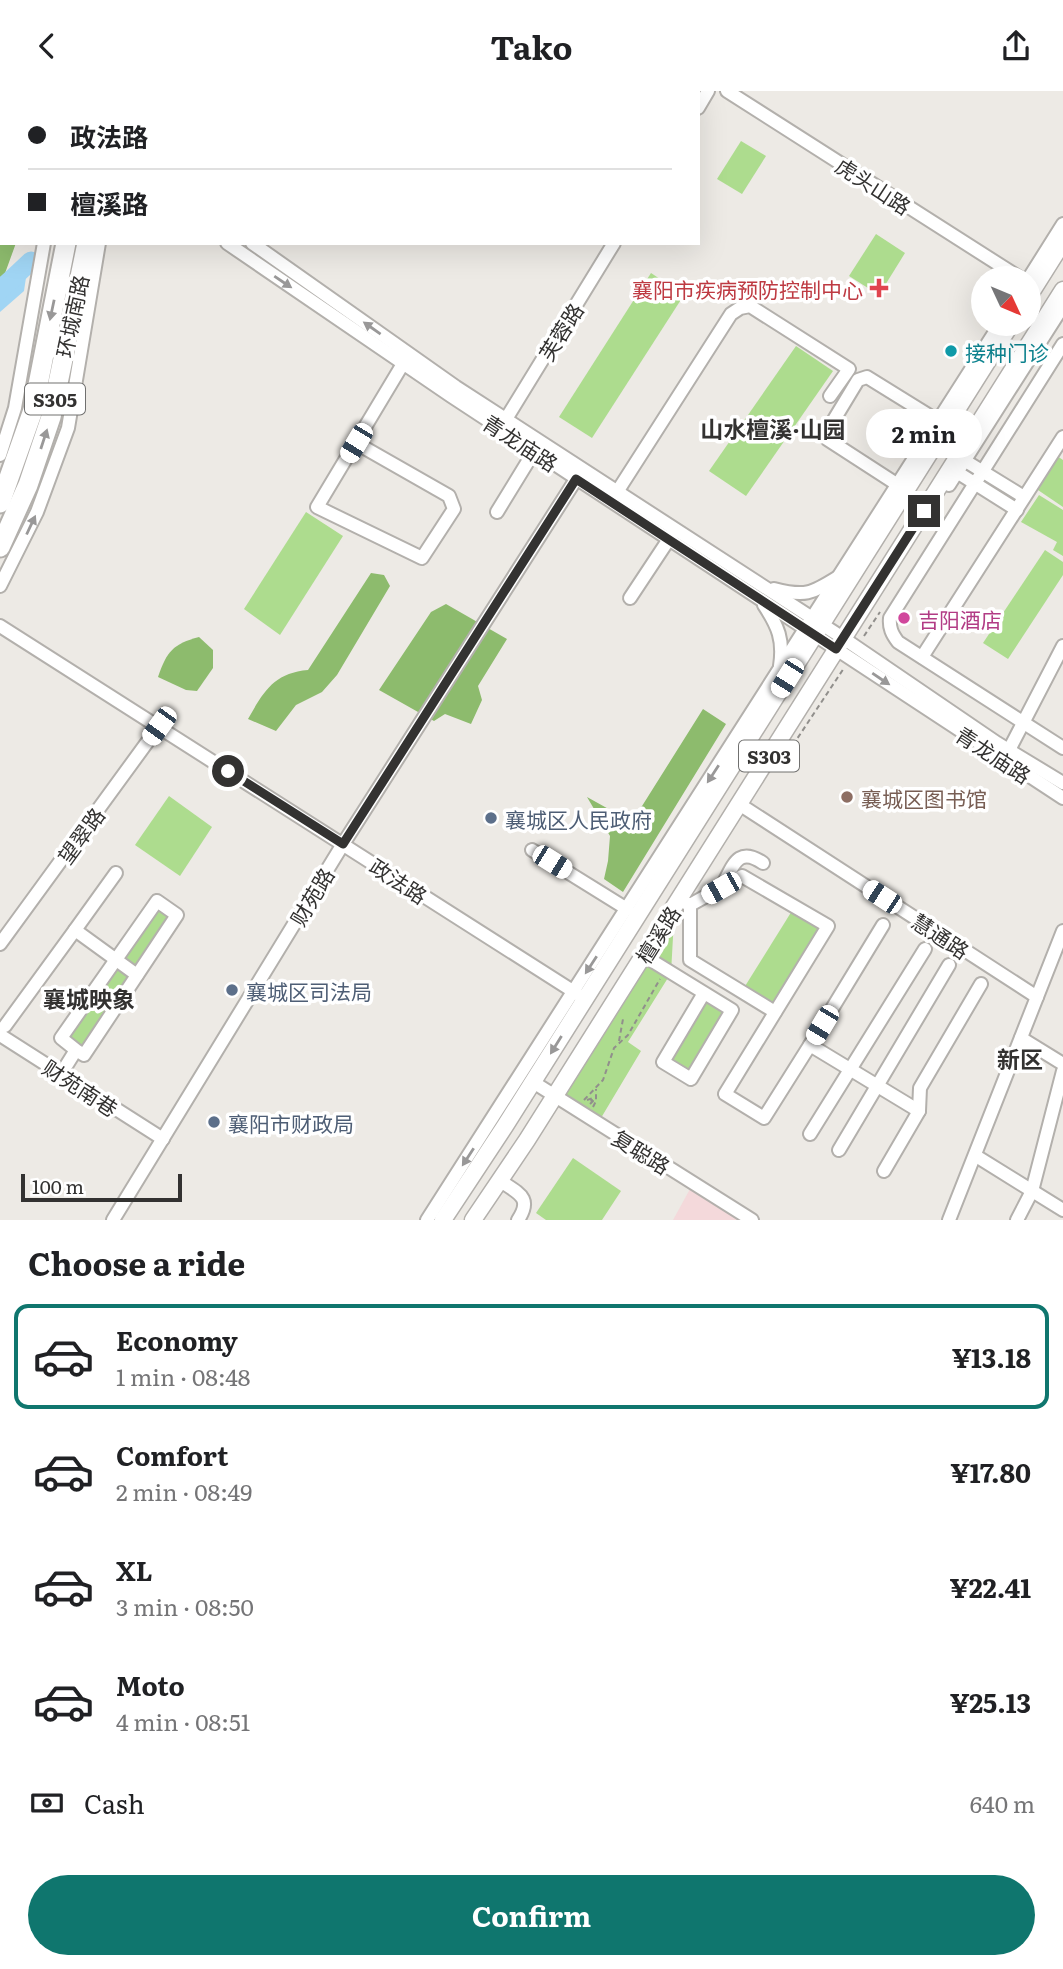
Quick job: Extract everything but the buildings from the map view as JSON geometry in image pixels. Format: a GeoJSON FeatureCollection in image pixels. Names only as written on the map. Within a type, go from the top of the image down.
{"type":"FeatureCollection","features":[{"type":"Feature","properties":{"kind":"highway","name":"环城南路"},"geometry":{"type":"LineString","coordinates":[[0,503],[33,410],[66,245]]}},
{"type":"Feature","properties":{"kind":"highway","name":"环城南路"},"geometry":{"type":"LineString","coordinates":[[0,547],[28,485],[51,417],[87,245]]}},
{"type":"Feature","properties":{"kind":"main road"},"geometry":{"type":"LineString","coordinates":[[1041,269],[1063,242]]}},
{"type":"Feature","properties":{"kind":"main road","name":"檀溪路"},"geometry":{"type":"LineString","coordinates":[[473,1220],[558,1098],[684,903],[742,806],[846,648],[1061,300]]}},
{"type":"Feature","properties":{"kind":"main road","name":"檀溪路"},"geometry":{"type":"LineString","coordinates":[[443,1220],[533,1082],[579,996],[1003,336]]}},
{"type":"Feature","properties":{"kind":"street","name":"虎头山路"},"geometry":{"type":"LineString","coordinates":[[727,91],[999,266]]}},
{"type":"Feature","properties":{"kind":"street"},"geometry":{"type":"LineString","coordinates":[[1039,266],[1063,224]]}},
{"type":"Feature","properties":{"kind":"street"},"geometry":{"type":"LineString","coordinates":[[0,455],[15,408],[44,245]]}},
{"type":"Feature","properties":{"kind":"street"},"geometry":{"type":"LineString","coordinates":[[0,586],[37,512],[68,428],[99,245]]}},
{"type":"Feature","properties":{"kind":"street","name":"青龙庙路"},"geometry":{"type":"LineString","coordinates":[[230,245],[846,648],[1063,783]]}},
{"type":"Feature","properties":{"kind":"street","name":"青龙庙路"},"geometry":{"type":"LineString","coordinates":[[255,245],[406,359],[506,419],[537,446]]}},
{"type":"Feature","properties":{"kind":"street","name":"芙蓉路"},"geometry":{"type":"LineString","coordinates":[[506,419],[613,245]]}},
{"type":"Feature","properties":{"kind":"street","name":"虎头山路"},"geometry":{"type":"LineString","coordinates":[[1041,291],[1061,300]]}},
{"type":"Feature","properties":{"kind":"street"},"geometry":{"type":"LineString","coordinates":[[617,492],[731,314],[740,309],[750,306],[849,369],[830,396]]}},
{"type":"Feature","properties":{"kind":"street"},"geometry":{"type":"LineString","coordinates":[[427,1220],[579,996],[626,909],[780,671],[814,627],[841,575],[992,336]]}},
{"type":"Feature","properties":{"kind":"street"},"geometry":{"type":"LineString","coordinates":[[1063,344],[890,618],[892,634],[898,642],[1063,748]]}},
{"type":"Feature","properties":{"kind":"street"},"geometry":{"type":"LineString","coordinates":[[356,443],[449,496],[454,509],[422,558],[317,507],[406,359]]}},
{"type":"Feature","properties":{"kind":"street"},"geometry":{"type":"LineString","coordinates":[[898,485],[827,439],[826,433],[858,380],[867,377],[938,421]]}},
{"type":"Feature","properties":{"kind":"street"},"geometry":{"type":"LineString","coordinates":[[922,657],[1063,437]]}},
{"type":"Feature","properties":{"kind":"street"},"geometry":{"type":"LineString","coordinates":[[496,512],[537,446]]}},
{"type":"Feature","properties":{"kind":"street"},"geometry":{"type":"LineString","coordinates":[[958,464],[1024,498]]}},
{"type":"Feature","properties":{"kind":"street","name":"青龙庙路"},"geometry":{"type":"LineString","coordinates":[[580,474],[617,492],[672,534]]}},
{"type":"Feature","properties":{"kind":"street","name":"财苑路"},"geometry":{"type":"LineString","coordinates":[[113,1220],[343,844],[580,474]]}},
{"type":"Feature","properties":{"kind":"street"},"geometry":{"type":"LineString","coordinates":[[979,477],[1017,510]]}},
{"type":"Feature","properties":{"kind":"street"},"geometry":{"type":"LineString","coordinates":[[630,598],[672,534]]}},
{"type":"Feature","properties":{"kind":"street"},"geometry":{"type":"LineString","coordinates":[[780,671],[783,646],[779,627],[762,593],[796,594],[815,591],[841,575]]}},
{"type":"Feature","properties":{"kind":"street","name":"政法路"},"geometry":{"type":"LineString","coordinates":[[0,626],[579,996]]}},
{"type":"Feature","properties":{"kind":"street"},"geometry":{"type":"LineString","coordinates":[[1009,750],[1063,646]]}},
{"type":"Feature","properties":{"kind":"street","name":"青龙庙路"},"geometry":{"type":"LineString","coordinates":[[846,648],[1063,798]]}},
{"type":"Feature","properties":{"kind":"street","name":"望翠路"},"geometry":{"type":"LineString","coordinates":[[0,944],[159,726]]}},
{"type":"Feature","properties":{"kind":"street","name":"慧通路"},"geometry":{"type":"LineString","coordinates":[[742,806],[1037,997]]}},
{"type":"Feature","properties":{"kind":"street"},"geometry":{"type":"LineString","coordinates":[[532,849],[626,909]]}},
{"type":"Feature","properties":{"kind":"street"},"geometry":{"type":"LineString","coordinates":[[721,888],[738,859],[745,855],[752,856],[763,863]]}},
{"type":"Feature","properties":{"kind":"street"},"geometry":{"type":"LineString","coordinates":[[2,1031],[116,873]]}},
{"type":"Feature","properties":{"kind":"street"},"geometry":{"type":"LineString","coordinates":[[481,1220],[684,903],[742,876],[828,926],[725,1094],[764,1118],[883,925]]}},
{"type":"Feature","properties":{"kind":"street"},"geometry":{"type":"LineString","coordinates":[[158,901],[177,915],[137,975],[84,1055],[61,1038],[158,901]]}},
{"type":"Feature","properties":{"kind":"street"},"geometry":{"type":"LineString","coordinates":[[684,903],[690,960],[775,1012]]}},
{"type":"Feature","properties":{"kind":"street"},"geometry":{"type":"LineString","coordinates":[[75,930],[137,975]]}},
{"type":"Feature","properties":{"kind":"street"},"geometry":{"type":"LineString","coordinates":[[949,1220],[1063,931]]}},
{"type":"Feature","properties":{"kind":"street"},"geometry":{"type":"LineString","coordinates":[[810,1133],[925,949]]}},
{"type":"Feature","properties":{"kind":"street"},"geometry":{"type":"LineString","coordinates":[[649,959],[732,1010],[691,1079],[663,1062],[704,993]]}},
{"type":"Feature","properties":{"kind":"street"},"geometry":{"type":"LineString","coordinates":[[839,1150],[949,965]]}},
{"type":"Feature","properties":{"kind":"street"},"geometry":{"type":"LineString","coordinates":[[884,1171],[919,1111],[920,1088],[982,984]]}},
{"type":"Feature","properties":{"kind":"street","name":"财苑南巷"},"geometry":{"type":"LineString","coordinates":[[2,1031],[61,1074],[163,1139]]}},
{"type":"Feature","properties":{"kind":"street"},"geometry":{"type":"LineString","coordinates":[[1021,1038],[1063,1064]]}},
{"type":"Feature","properties":{"kind":"street"},"geometry":{"type":"LineString","coordinates":[[810,1045],[919,1111]]}},
{"type":"Feature","properties":{"kind":"street"},"geometry":{"type":"LineString","coordinates":[[61,1074],[76,1050]]}},
{"type":"Feature","properties":{"kind":"street"},"geometry":{"type":"LineString","coordinates":[[1017,1220],[1032,1191],[1063,1071]]}},
{"type":"Feature","properties":{"kind":"street","name":"复聪路"},"geometry":{"type":"LineString","coordinates":[[533,1082],[752,1220]]}},
{"type":"Feature","properties":{"kind":"street"},"geometry":{"type":"LineString","coordinates":[[976,1156],[1063,1210]]}},
{"type":"Feature","properties":{"kind":"street"},"geometry":{"type":"LineString","coordinates":[[505,1184],[519,1193],[524,1200],[524,1211],[518,1220]]}},
{"type":"Feature","properties":{"kind":"path"},"geometry":{"type":"LineString","coordinates":[[791,748],[846,648],[886,602]]}},
{"type":"Feature","properties":{"kind":"path"},"geometry":{"type":"LineString","coordinates":[[575,1108],[598,1085],[609,1067],[614,1048],[628,1035],[666,969]]}},
{"type":"Feature","properties":{"kind":"path"},"geometry":{"type":"LineString","coordinates":[[619,1042],[623,1019],[621,1016]]}},
{"type":"Feature","properties":{"kind":"path"},"geometry":{"type":"LineString","coordinates":[[593,1100],[591,1097],[586,1101],[587,1106],[595,1105],[598,1085]]}},
{"type":"Feature","properties":{"kind":"shaded area"},"geometry":{"type":"Polygon","coordinates":[[[690,1189],[741,1220],[673,1220],[690,1189]]]}},
{"type":"Feature","properties":{"kind":"green space"},"geometry":{"type":"Polygon","coordinates":[[[741,141],[766,156],[742,194],[717,179],[741,141]]]}},
{"type":"Feature","properties":{"kind":"green space"},"geometry":{"type":"Polygon","coordinates":[[[876,234],[905,253],[879,295],[849,276],[876,234]]]}},
{"type":"Feature","properties":{"kind":"green space"},"geometry":{"type":"Polygon","coordinates":[[[0,245],[15,245],[0,287],[0,245]]]}},
{"type":"Feature","properties":{"kind":"green space"},"geometry":{"type":"Polygon","coordinates":[[[651,273],[684,295],[592,438],[559,417],[651,273]]]}},
{"type":"Feature","properties":{"kind":"green space"},"geometry":{"type":"Polygon","coordinates":[[[796,346],[833,371],[746,496],[709,471],[796,346]]]}},
{"type":"Feature","properties":{"kind":"green space"},"geometry":{"type":"Polygon","coordinates":[[[1057,456],[1063,460],[1063,507],[1035,488],[1057,456]]]}},
{"type":"Feature","properties":{"kind":"green space"},"geometry":{"type":"Polygon","coordinates":[[[1039,495],[1063,510],[1063,556],[1053,550],[1057,542],[1021,522],[1039,495]]]}},
{"type":"Feature","properties":{"kind":"green space"},"geometry":{"type":"Polygon","coordinates":[[[306,512],[343,536],[280,635],[244,609],[306,512]]]}},
{"type":"Feature","properties":{"kind":"green space"},"geometry":{"type":"Polygon","coordinates":[[[1045,550],[1063,562],[1063,575],[1008,659],[983,643],[1045,550]]]}},
{"type":"Feature","properties":{"kind":"green space"},"geometry":{"type":"Polygon","coordinates":[[[371,573],[384,575],[390,586],[337,675],[322,692],[296,705],[276,731],[248,719],[265,692],[278,679],[308,670],[371,573]]]}},
{"type":"Feature","properties":{"kind":"green space"},"geometry":{"type":"Polygon","coordinates":[[[446,604],[507,639],[478,686],[482,700],[471,724],[445,714],[434,721],[379,690],[431,612],[446,604]]]}},
{"type":"Feature","properties":{"kind":"green space"},"geometry":{"type":"Polygon","coordinates":[[[199,637],[213,650],[213,668],[197,691],[186,690],[158,677],[172,650],[199,637]]]}},
{"type":"Feature","properties":{"kind":"green space"},"geometry":{"type":"Polygon","coordinates":[[[703,709],[726,724],[623,892],[604,879],[610,836],[587,797],[632,822],[703,709]]]}},
{"type":"Feature","properties":{"kind":"green space"},"geometry":{"type":"Polygon","coordinates":[[[169,796],[212,827],[180,876],[135,845],[169,796]]]}},
{"type":"Feature","properties":{"kind":"green space"},"geometry":{"type":"Polygon","coordinates":[[[157,901],[177,915],[84,1055],[63,1036],[157,901]]]}},
{"type":"Feature","properties":{"kind":"green space"},"geometry":{"type":"Polygon","coordinates":[[[795,906],[828,926],[775,1012],[742,991],[795,906]]]}},
{"type":"Feature","properties":{"kind":"green space"},"geometry":{"type":"Polygon","coordinates":[[[674,919],[671,973],[628,1042],[641,1051],[598,1123],[560,1099],[674,919]]]}},
{"type":"Feature","properties":{"kind":"green space"},"geometry":{"type":"Polygon","coordinates":[[[704,993],[732,1010],[691,1079],[663,1062],[704,993]]]}},
{"type":"Feature","properties":{"kind":"green space"},"geometry":{"type":"Polygon","coordinates":[[[573,1158],[621,1191],[602,1220],[546,1220],[536,1213],[573,1158]]]}},
{"type":"Feature","properties":{"kind":"water"},"geometry":{"type":"Polygon","coordinates":[[[29,257],[24,291],[0,312],[0,277],[22,259],[29,257]]]}},
{"type":"Feature","properties":{"kind":"waterway"},"geometry":{"type":"LineString","coordinates":[[0,290],[31,261]]}},
{"type":"Feature","properties":{"kind":"place","name":"襄阳市疾病预防控制中心"},"geometry":{"type":"Point","coordinates":[879,288]}},
{"type":"Feature","properties":{"kind":"place","name":"接种门诊"},"geometry":{"type":"Point","coordinates":[951,351]}},
{"type":"Feature","properties":{"kind":"place","name":"吉阳酒店"},"geometry":{"type":"Point","coordinates":[904,618]}},
{"type":"Feature","properties":{"kind":"place","name":"襄城区图书馆"},"geometry":{"type":"Point","coordinates":[847,797]}},
{"type":"Feature","properties":{"kind":"place","name":"襄城区人民政府"},"geometry":{"type":"Point","coordinates":[491,818]}},
{"type":"Feature","properties":{"kind":"place","name":"襄城区司法局"},"geometry":{"type":"Point","coordinates":[232,990]}},
{"type":"Feature","properties":{"kind":"place","name":"襄阳市财政局"},"geometry":{"type":"Point","coordinates":[214,1122]}},
{"type":"Feature","properties":{"kind":"district","name":"山水檀溪·山园"},"geometry":{"type":"Point","coordinates":[773,428]}},
{"type":"Feature","properties":{"kind":"district","name":"襄城映象"},"geometry":{"type":"Point","coordinates":[89,998]}},
{"type":"Feature","properties":{"kind":"district","name":"新区"},"geometry":{"type":"Point","coordinates":[1020,1058]}},
{"type":"Feature","properties":{"kind":"route"},"geometry":{"type":"LineString","coordinates":[[228,771],[343,844],[576,479],[836,649],[924,511]]}}]}
